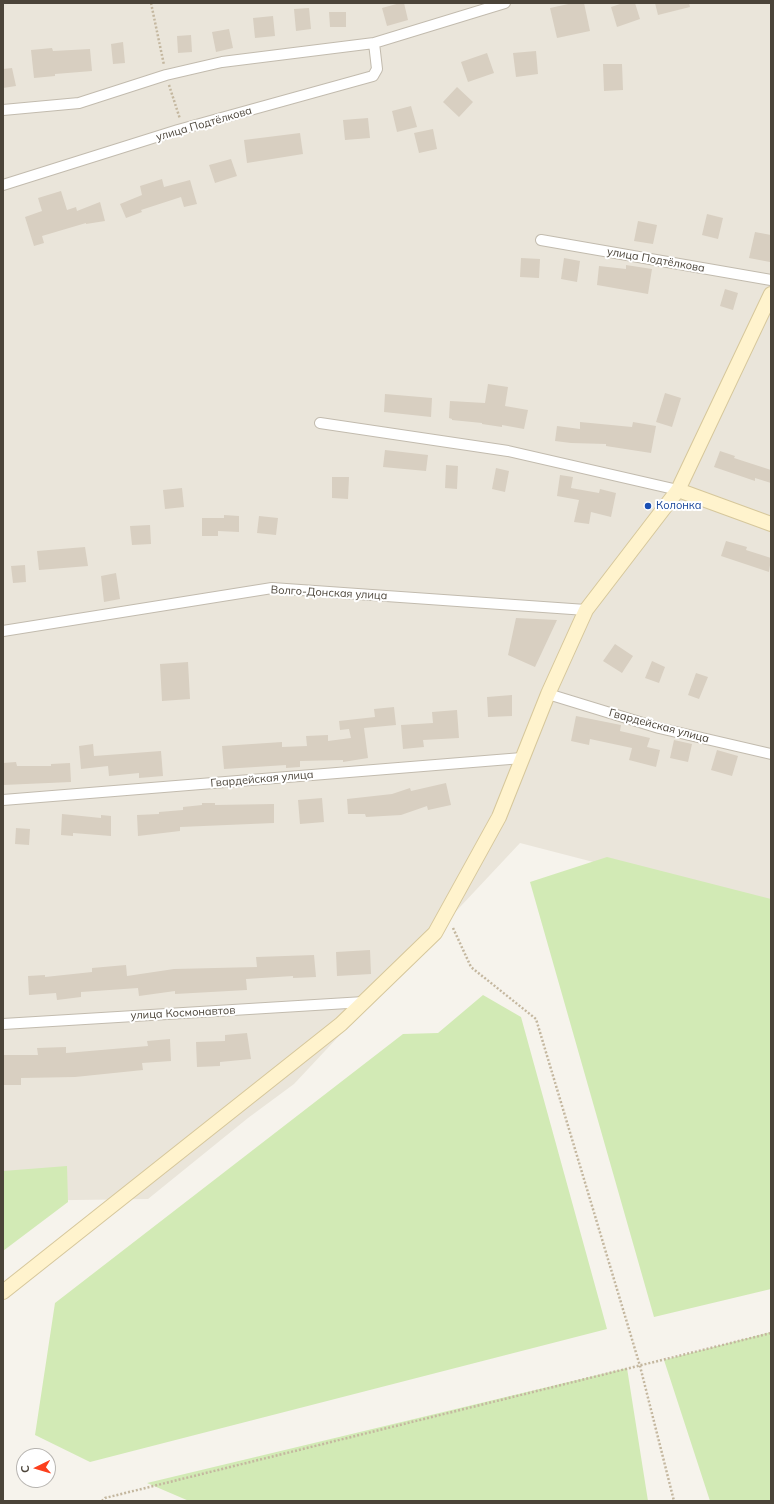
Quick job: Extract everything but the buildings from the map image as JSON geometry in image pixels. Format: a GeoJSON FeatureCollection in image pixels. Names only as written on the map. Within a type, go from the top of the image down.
{"type":"FeatureCollection","features":[{"type":"Feature","properties":{"kind":"street"},"geometry":{"type":"LineString","coordinates":[[3,110],[79,103],[166,75],[222,62],[374,43],[505,3]]}},
{"type":"Feature","properties":{"kind":"street","name":"улица Подтёлкова"},"geometry":{"type":"LineString","coordinates":[[3,185],[183,129],[372,76],[377,69],[374,43]]}},
{"type":"Feature","properties":{"kind":"street","name":"улица Подтёлкова"},"geometry":{"type":"LineString","coordinates":[[541,240],[771,280]]}},
{"type":"Feature","properties":{"kind":"street"},"geometry":{"type":"LineString","coordinates":[[3,1292],[341,1024],[435,934],[499,817],[548,694],[586,610],[678,490],[771,294]]}},
{"type":"Feature","properties":{"kind":"street"},"geometry":{"type":"LineString","coordinates":[[320,422],[508,451],[678,490],[771,524]]}},
{"type":"Feature","properties":{"kind":"street","name":"Волго-Донская улица"},"geometry":{"type":"LineString","coordinates":[[3,631],[272,588],[586,610]]}},
{"type":"Feature","properties":{"kind":"street","name":"Гвардейская улица"},"geometry":{"type":"LineString","coordinates":[[548,694],[659,728],[771,754]]}},
{"type":"Feature","properties":{"kind":"street","name":"Гвардейская улица"},"geometry":{"type":"LineString","coordinates":[[3,800],[522,758]]}},
{"type":"Feature","properties":{"kind":"street","name":"улица Космонавтов"},"geometry":{"type":"LineString","coordinates":[[3,1024],[364,1002]]}},
{"type":"Feature","properties":{"kind":"path"},"geometry":{"type":"LineString","coordinates":[[151,3],[166,75],[183,129]]}},
{"type":"Feature","properties":{"kind":"path"},"geometry":{"type":"LineString","coordinates":[[446,914],[471,967],[536,1019],[640,1366],[674,1501]]}},
{"type":"Feature","properties":{"kind":"path"},"geometry":{"type":"LineString","coordinates":[[102,1501],[105,1498],[771,1333]]}},
{"type":"Feature","properties":{"kind":"shaded area"},"geometry":{"type":"Polygon","coordinates":[[[3,3],[771,3],[771,908],[520,843],[294,1084],[248,1118],[148,1199],[3,1201],[3,3]]]}},
{"type":"Feature","properties":{"kind":"green space"},"geometry":{"type":"Polygon","coordinates":[[[607,857],[771,899],[771,1289],[654,1317],[530,882],[607,857]]]}},
{"type":"Feature","properties":{"kind":"green space"},"geometry":{"type":"Polygon","coordinates":[[[483,995],[521,1017],[607,1329],[90,1462],[35,1435],[55,1303],[403,1034],[438,1033],[483,995]]]}},
{"type":"Feature","properties":{"kind":"green space"},"geometry":{"type":"Polygon","coordinates":[[[67,1166],[68,1202],[3,1251],[3,1171],[67,1166]]]}},
{"type":"Feature","properties":{"kind":"green space"},"geometry":{"type":"Polygon","coordinates":[[[771,1332],[771,1501],[710,1501],[664,1360],[771,1332]]]}},
{"type":"Feature","properties":{"kind":"green space"},"geometry":{"type":"Polygon","coordinates":[[[627,1368],[648,1501],[189,1501],[147,1483],[627,1368]]]}},
{"type":"Feature","properties":{"kind":"place","name":"Колонка"},"geometry":{"type":"Point","coordinates":[648,506]}}]}
